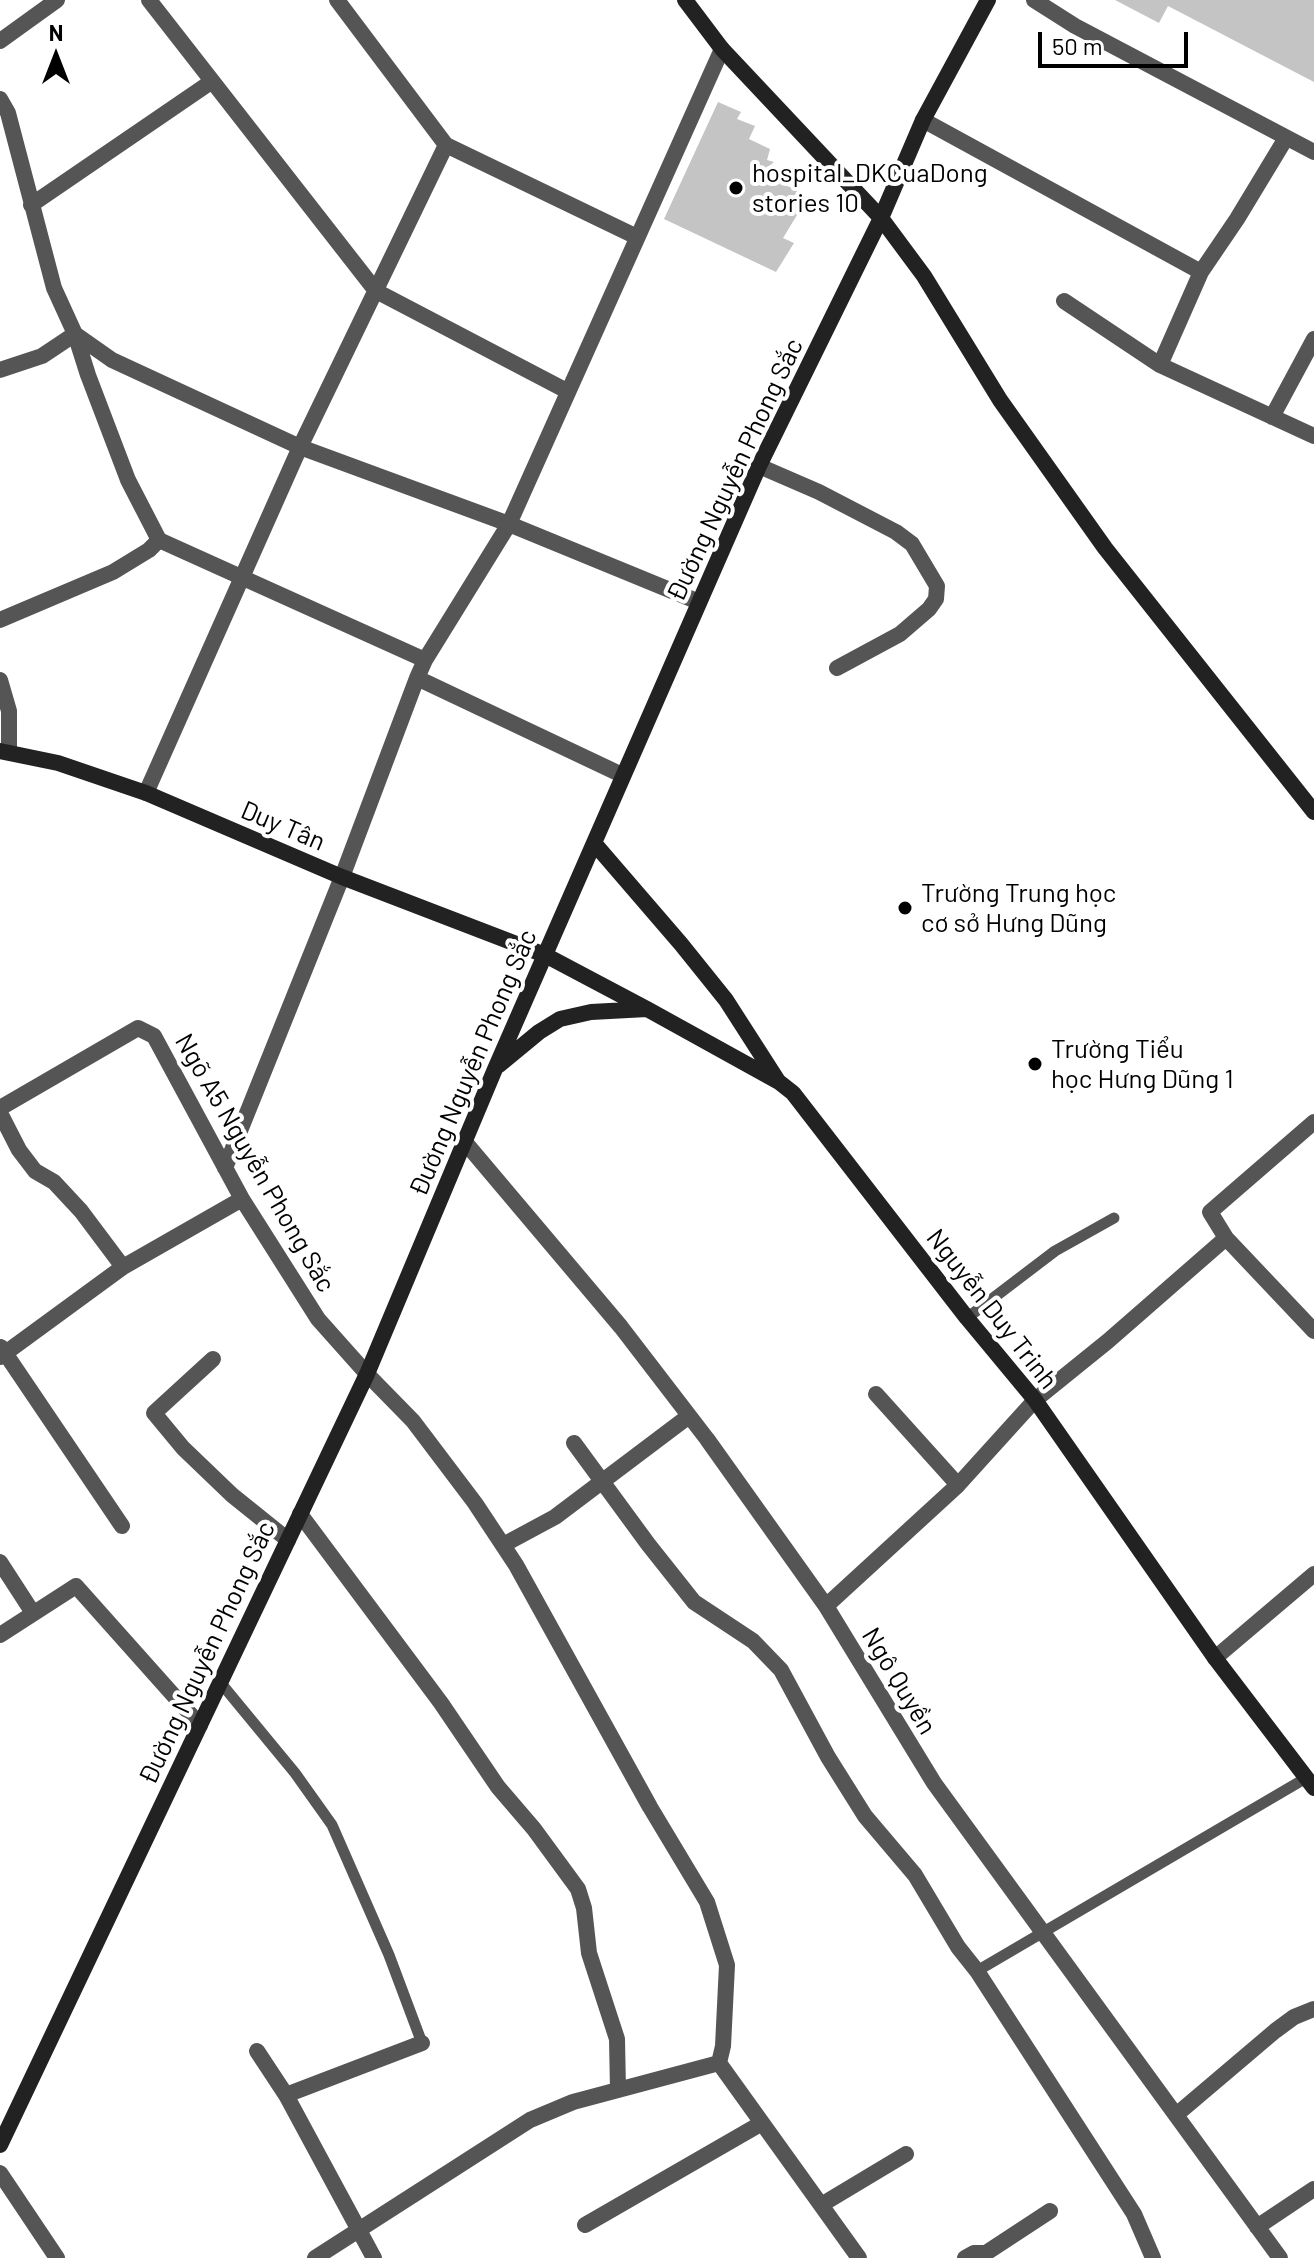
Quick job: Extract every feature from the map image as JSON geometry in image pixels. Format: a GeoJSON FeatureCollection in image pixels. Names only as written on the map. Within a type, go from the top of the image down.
{"type":"FeatureCollection","features":[{"type":"Feature","properties":{"kind":"street"},"geometry":{"type":"LineString","coordinates":[[0,41],[57,0]]}},
{"type":"Feature","properties":{"kind":"street"},"geometry":{"type":"LineString","coordinates":[[149,0],[376,291],[567,391]]}},
{"type":"Feature","properties":{"kind":"street"},"geometry":{"type":"LineString","coordinates":[[337,0],[446,145],[637,237]]}},
{"type":"Feature","properties":{"kind":"street"},"geometry":{"type":"LineString","coordinates":[[685,0],[722,49],[881,218],[930,285],[1000,400],[1105,548],[1314,812]]}},
{"type":"Feature","properties":{"kind":"street","name":"Đường Nguyễn Phong Sắc"},"geometry":{"type":"LineString","coordinates":[[0,2145],[367,1374],[495,1069],[759,466],[881,218],[923,120],[988,0]]}},
{"type":"Feature","properties":{"kind":"street"},"geometry":{"type":"LineString","coordinates":[[1034,0],[1075,26],[1314,152]]}},
{"type":"Feature","properties":{"kind":"street"},"geometry":{"type":"LineString","coordinates":[[225,1168],[342,877],[417,678],[509,524],[722,49]]}},
{"type":"Feature","properties":{"kind":"street"},"geometry":{"type":"LineString","coordinates":[[31,205],[211,82]]}},
{"type":"Feature","properties":{"kind":"street"},"geometry":{"type":"LineString","coordinates":[[0,99],[8,113],[54,288],[75,334],[128,480],[159,540],[425,660]]}},
{"type":"Feature","properties":{"kind":"street"},"geometry":{"type":"LineString","coordinates":[[923,120],[1201,272]]}},
{"type":"Feature","properties":{"kind":"street"},"geometry":{"type":"LineString","coordinates":[[1160,365],[1201,272],[1286,138]]}},
{"type":"Feature","properties":{"kind":"street"},"geometry":{"type":"LineString","coordinates":[[146,793],[300,447],[446,145]]}},
{"type":"Feature","properties":{"kind":"street"},"geometry":{"type":"LineString","coordinates":[[1064,301],[1160,365],[1314,436]]}},
{"type":"Feature","properties":{"kind":"street"},"geometry":{"type":"LineString","coordinates":[[0,370],[42,356],[75,334]]}},
{"type":"Feature","properties":{"kind":"street"},"geometry":{"type":"LineString","coordinates":[[75,334],[112,360],[300,447],[509,524],[699,602]]}},
{"type":"Feature","properties":{"kind":"street"},"geometry":{"type":"LineString","coordinates":[[1272,417],[1314,339]]}},
{"type":"Feature","properties":{"kind":"street"},"geometry":{"type":"LineString","coordinates":[[759,466],[819,492],[896,532],[912,544],[937,586],[936,599],[929,609],[900,634],[837,668]]}},
{"type":"Feature","properties":{"kind":"street"},"geometry":{"type":"LineString","coordinates":[[0,620],[113,572],[149,550],[159,540]]}},
{"type":"Feature","properties":{"kind":"street"},"geometry":{"type":"LineString","coordinates":[[417,678],[622,775]]}},
{"type":"Feature","properties":{"kind":"street"},"geometry":{"type":"LineString","coordinates":[[0,680],[9,711],[4,751]]}},
{"type":"Feature","properties":{"kind":"street","name":"Duy Tân"},"geometry":{"type":"LineString","coordinates":[[4,751],[58,763],[146,793],[342,877],[545,955]]}},
{"type":"Feature","properties":{"kind":"street"},"geometry":{"type":"LineString","coordinates":[[594,843],[726,1000],[779,1082]]}},
{"type":"Feature","properties":{"kind":"street","name":"Nguyễn Duy Trinh"},"geometry":{"type":"LineString","coordinates":[[545,955],[779,1082],[803,1104],[967,1318],[1035,1400],[1215,1658],[1311,1780]]}},
{"type":"Feature","properties":{"kind":"street"},"geometry":{"type":"LineString","coordinates":[[495,1069],[539,1032],[560,1019],[591,1012],[647,1009]]}},
{"type":"Feature","properties":{"kind":"street","name":"Ngõ A5 Nguyễn Phong Sắc"},"geometry":{"type":"LineString","coordinates":[[0,1111],[138,1028],[154,1036],[242,1199],[318,1319],[413,1421],[503,1545],[707,1902],[727,1965],[723,2046],[719,2063]]}},
{"type":"Feature","properties":{"kind":"street"},"geometry":{"type":"LineString","coordinates":[[0,1111],[19,1150],[35,1171],[54,1182],[81,1211],[123,1267]]}},
{"type":"Feature","properties":{"kind":"street"},"geometry":{"type":"LineString","coordinates":[[1314,1122],[1210,1212],[1226,1238],[1314,1331]]}},
{"type":"Feature","properties":{"kind":"street","name":"Ngô Quyền"},"geometry":{"type":"LineString","coordinates":[[464,1141],[612,1315],[689,1416],[826,1606],[934,1783],[1280,2258]]}},
{"type":"Feature","properties":{"kind":"street"},"geometry":{"type":"LineString","coordinates":[[122,1526],[2,1352],[123,1267],[242,1199]]}},
{"type":"Feature","properties":{"kind":"street"},"geometry":{"type":"LineString","coordinates":[[826,1606],[958,1485],[1035,1400],[1226,1238]]}},
{"type":"Feature","properties":{"kind":"street"},"geometry":{"type":"LineString","coordinates":[[213,1359],[154,1413],[193,1458],[232,1495],[288,1540]]}},
{"type":"Feature","properties":{"kind":"street"},"geometry":{"type":"LineString","coordinates":[[876,1394],[958,1485]]}},
{"type":"Feature","properties":{"kind":"street"},"geometry":{"type":"LineString","coordinates":[[503,1545],[555,1517],[689,1416]]}},
{"type":"Feature","properties":{"kind":"street"},"geometry":{"type":"LineString","coordinates":[[574,1443],[694,1602],[753,1641],[781,1670],[828,1757],[865,1816],[915,1875],[958,1947],[977,1971],[1134,2214],[1153,2258]]}},
{"type":"Feature","properties":{"kind":"street"},"geometry":{"type":"LineString","coordinates":[[300,1514],[441,1703],[498,1787],[534,1829],[578,1889],[584,1908],[589,1953],[617,2039],[618,2090]]}},
{"type":"Feature","properties":{"kind":"street"},"geometry":{"type":"LineString","coordinates":[[0,1562],[33,1613]]}},
{"type":"Feature","properties":{"kind":"street"},"geometry":{"type":"LineString","coordinates":[[1215,1658],[1314,1574]]}},
{"type":"Feature","properties":{"kind":"street"},"geometry":{"type":"LineString","coordinates":[[0,1635],[76,1586],[200,1725]]}},
{"type":"Feature","properties":{"kind":"street"},"geometry":{"type":"LineString","coordinates":[[1176,2115],[1275,2031],[1294,2017],[1314,2009]]}},
{"type":"Feature","properties":{"kind":"street"},"geometry":{"type":"LineString","coordinates":[[286,2095],[422,2043]]}},
{"type":"Feature","properties":{"kind":"street"},"geometry":{"type":"LineString","coordinates":[[257,2051],[286,2095],[374,2258]]}},
{"type":"Feature","properties":{"kind":"street"},"geometry":{"type":"LineString","coordinates":[[315,2258],[530,2120],[573,2102],[719,2063],[859,2258]]}},
{"type":"Feature","properties":{"kind":"street"},"geometry":{"type":"LineString","coordinates":[[585,2225],[762,2123]]}},
{"type":"Feature","properties":{"kind":"street"},"geometry":{"type":"LineString","coordinates":[[821,2205],[906,2154]]}},
{"type":"Feature","properties":{"kind":"street"},"geometry":{"type":"LineString","coordinates":[[0,2173],[57,2258]]}},
{"type":"Feature","properties":{"kind":"street"},"geometry":{"type":"LineString","coordinates":[[1257,2227],[1314,2189]]}},
{"type":"Feature","properties":{"kind":"street"},"geometry":{"type":"LineString","coordinates":[[965,2258],[974,2253],[986,2253],[1050,2211]]}},
{"type":"Feature","properties":{"kind":"lane"},"geometry":{"type":"LineString","coordinates":[[967,1318],[1055,1251],[1114,1218]]}},
{"type":"Feature","properties":{"kind":"lane"},"geometry":{"type":"LineString","coordinates":[[220,1682],[295,1773],[332,1825],[389,1955],[422,2043]]}},
{"type":"Feature","properties":{"kind":"lane"},"geometry":{"type":"LineString","coordinates":[[977,1971],[1311,1780]]}},
{"type":"Feature","properties":{"kind":"building"},"geometry":{"type":"Polygon","coordinates":[[[1115,0],[1314,0],[1314,82],[1168,6],[1159,23],[1115,0]]]}},
{"type":"Feature","properties":{"kind":"building","name":"hospital_DKCuaDong stories 10"},"geometry":{"type":"Polygon","coordinates":[[[718,102],[741,112],[737,119],[755,126],[749,139],[770,149],[767,160],[774,162],[768,167],[781,170],[777,176],[791,179],[787,186],[798,190],[795,196],[805,202],[783,238],[794,243],[776,272],[664,219],[718,102]]]}},
{"type":"Feature","properties":{"kind":"place","name":"hospital_DKCuaDong stories 10"},"geometry":{"type":"Point","coordinates":[736,188]}},
{"type":"Feature","properties":{"kind":"place","name":"Trường Trung học cơ sở Hưng Dũng"},"geometry":{"type":"Point","coordinates":[905,908]}},
{"type":"Feature","properties":{"kind":"place","name":"Trường Tiểu học Hưng Dũng 1"},"geometry":{"type":"Point","coordinates":[1035,1064]}}]}
